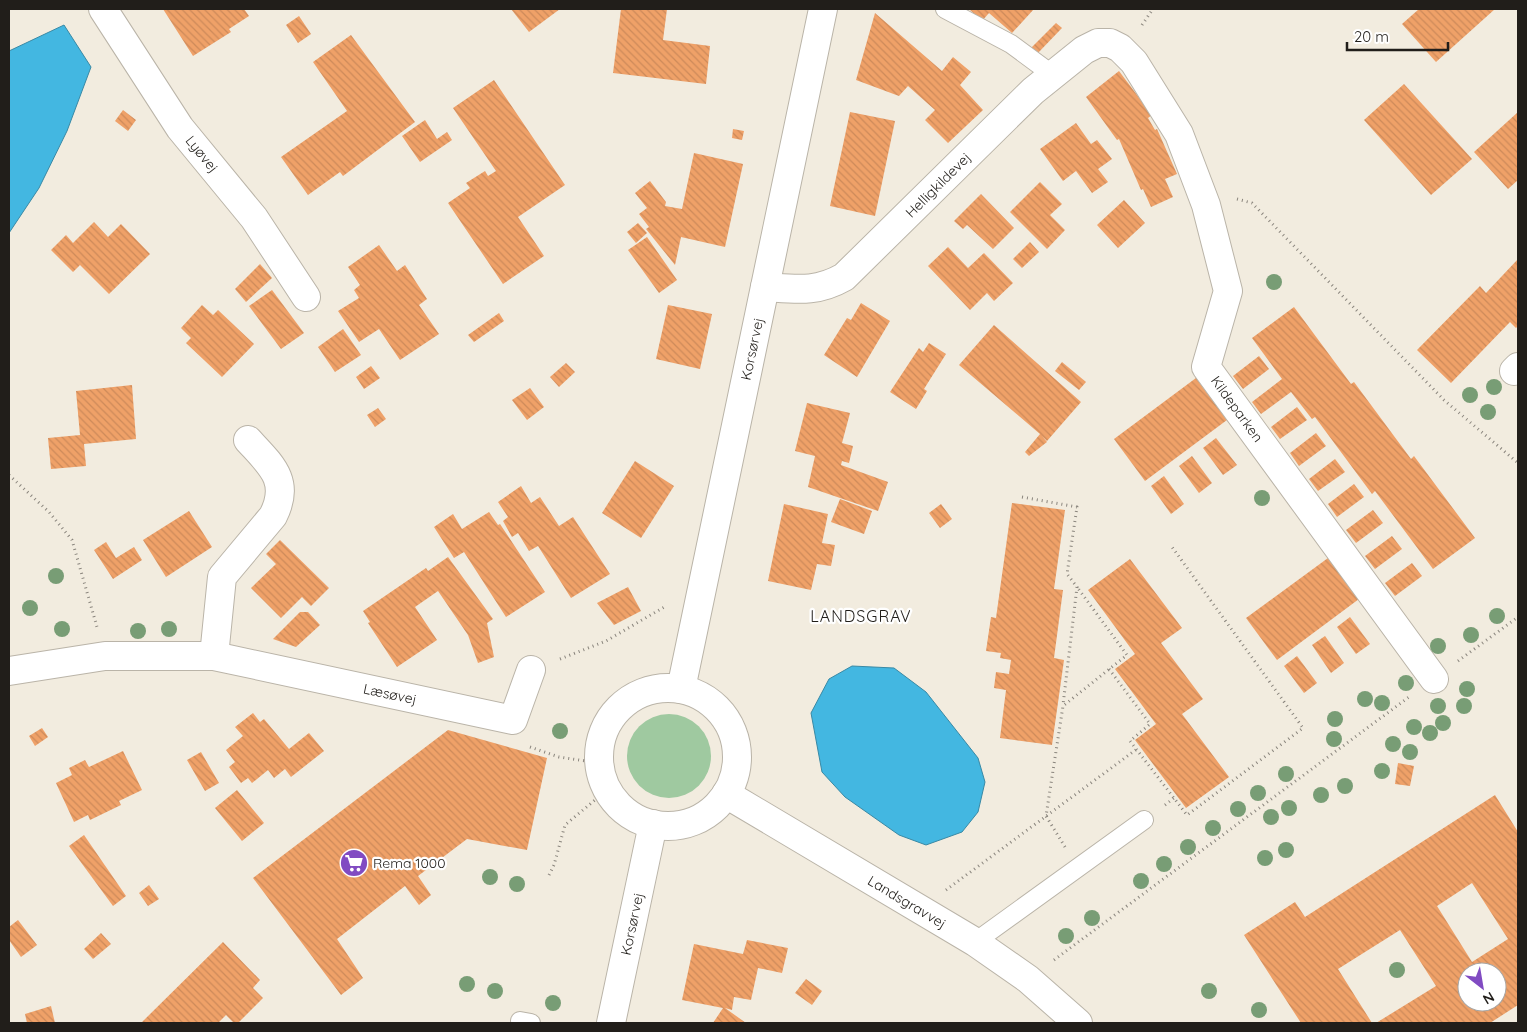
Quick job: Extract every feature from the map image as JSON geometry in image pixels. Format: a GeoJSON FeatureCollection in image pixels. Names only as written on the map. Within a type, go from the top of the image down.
{"type":"FeatureCollection","features":[{"type":"Feature","properties":{"kind":"street","name":"Lyøvej"},"geometry":{"type":"LineString","coordinates":[[103,9],[180,128],[254,218],[306,297]]}},
{"type":"Feature","properties":{"kind":"street","name":"Korsørvej"},"geometry":{"type":"LineString","coordinates":[[682,689],[702,585],[823,9]]}},
{"type":"Feature","properties":{"kind":"street","name":"Helligkildevej"},"geometry":{"type":"LineString","coordinates":[[765,287],[808,290],[828,286],[844,277],[1033,91],[1084,50],[1098,43]]}},
{"type":"Feature","properties":{"kind":"street","name":"Kildeparken"},"geometry":{"type":"LineString","coordinates":[[1098,43],[1110,43],[1120,48],[1134,62],[1179,134],[1209,218],[1228,291],[1206,367],[1434,678]]}},
{"type":"Feature","properties":{"kind":"street"},"geometry":{"type":"LineString","coordinates":[[214,656],[222,577],[273,516],[279,505],[281,492],[278,476],[248,440]]}},
{"type":"Feature","properties":{"kind":"street","name":"Læsøvej"},"geometry":{"type":"LineString","coordinates":[[9,671],[105,656],[214,656],[513,720]]}},
{"type":"Feature","properties":{"kind":"street"},"geometry":{"type":"LineString","coordinates":[[513,720],[531,670]]}},
{"type":"Feature","properties":{"kind":"street"},"geometry":{"type":"LineString","coordinates":[[682,689],[698,695],[711,703],[723,715],[731,730],[736,746],[733,778],[726,794],[716,807],[702,817],[687,823],[653,824],[626,812],[607,790],[599,763],[600,745],[606,728],[616,712],[629,700],[654,690],[682,689]]}},
{"type":"Feature","properties":{"kind":"street","name":"Landsgravvej"},"geometry":{"type":"LineString","coordinates":[[726,794],[975,942],[1028,979],[1078,1023]]}},
{"type":"Feature","properties":{"kind":"street","name":"Korsørvej"},"geometry":{"type":"LineString","coordinates":[[611,1023],[653,824]]}},
{"type":"Feature","properties":{"kind":"lane"},"geometry":{"type":"LineString","coordinates":[[945,9],[1011,44],[1053,75]]}},
{"type":"Feature","properties":{"kind":"lane"},"geometry":{"type":"LineString","coordinates":[[975,942],[1144,820]]}},
{"type":"Feature","properties":{"kind":"path"},"geometry":{"type":"LineString","coordinates":[[1209,218],[1238,198],[1252,203],[1444,400],[1518,463]]}},
{"type":"Feature","properties":{"kind":"path"},"geometry":{"type":"LineString","coordinates":[[9,475],[50,512],[72,540],[105,656]]}},
{"type":"Feature","properties":{"kind":"path"},"geometry":{"type":"LineString","coordinates":[[1022,497],[1077,508],[1067,574],[1127,655],[1062,706]]}},
{"type":"Feature","properties":{"kind":"path"},"geometry":{"type":"LineString","coordinates":[[1109,669],[1150,724],[1130,741],[1187,815],[1303,728],[1172,547]]}},
{"type":"Feature","properties":{"kind":"path"},"geometry":{"type":"LineString","coordinates":[[531,670],[606,641],[702,585]]}},
{"type":"Feature","properties":{"kind":"path"},"geometry":{"type":"LineString","coordinates":[[1077,587],[1046,816],[1078,868]]}},
{"type":"Feature","properties":{"kind":"path"},"geometry":{"type":"LineString","coordinates":[[1028,979],[1518,617]]}},
{"type":"Feature","properties":{"kind":"path"},"geometry":{"type":"LineString","coordinates":[[513,720],[515,742],[559,757],[599,763]]}},
{"type":"Feature","properties":{"kind":"path"},"geometry":{"type":"LineString","coordinates":[[919,910],[1137,749]]}},
{"type":"Feature","properties":{"kind":"path"},"geometry":{"type":"LineString","coordinates":[[549,874],[554,865],[565,825],[607,790]]}},
{"type":"Feature","properties":{"kind":"green space"},"geometry":{"type":"Polygon","coordinates":[[[669,714],[692,721],[704,733],[711,756],[704,779],[692,791],[669,798],[646,791],[634,779],[627,756],[634,733],[646,721],[669,714]]]}},
{"type":"Feature","properties":{"kind":"water"},"geometry":{"type":"Polygon","coordinates":[[[64,25],[91,67],[67,131],[39,188],[9,233],[9,51],[64,25]]]}},
{"type":"Feature","properties":{"kind":"water"},"geometry":{"type":"Polygon","coordinates":[[[852,666],[894,668],[926,692],[978,758],[985,782],[978,812],[962,832],[926,845],[899,835],[845,797],[822,772],[811,713],[829,679],[852,666]]]}},
{"type":"Feature","properties":{"kind":"building"},"geometry":{"type":"Polygon","coordinates":[[[163,9],[244,9],[249,16],[229,29],[231,32],[193,56],[163,9]]]}},
{"type":"Feature","properties":{"kind":"building"},"geometry":{"type":"Polygon","coordinates":[[[511,9],[560,9],[529,32],[511,9]]]}},
{"type":"Feature","properties":{"kind":"building"},"geometry":{"type":"Polygon","coordinates":[[[621,9],[667,9],[663,40],[710,46],[706,84],[613,73],[621,9]]]}},
{"type":"Feature","properties":{"kind":"building"},"geometry":{"type":"Polygon","coordinates":[[[969,9],[1034,9],[1012,33],[989,13],[982,21],[969,9]]]}},
{"type":"Feature","properties":{"kind":"building"},"geometry":{"type":"Polygon","coordinates":[[[1419,9],[1495,9],[1436,62],[1402,24],[1419,9]]]}},
{"type":"Feature","properties":{"kind":"building"},"geometry":{"type":"Polygon","coordinates":[[[875,13],[942,71],[953,57],[971,72],[960,85],[983,110],[948,143],[925,120],[935,110],[908,86],[899,96],[856,80],[875,13]]]}},
{"type":"Feature","properties":{"kind":"building"},"geometry":{"type":"Polygon","coordinates":[[[299,16],[311,34],[298,43],[286,25],[299,16]]]}},
{"type":"Feature","properties":{"kind":"building"},"geometry":{"type":"Polygon","coordinates":[[[1056,23],[1062,28],[1037,54],[1031,48],[1056,23]]]}},
{"type":"Feature","properties":{"kind":"building"},"geometry":{"type":"Polygon","coordinates":[[[351,35],[415,122],[343,176],[340,172],[308,195],[281,157],[347,111],[313,62],[351,35]]]}},
{"type":"Feature","properties":{"kind":"building"},"geometry":{"type":"Polygon","coordinates":[[[1119,71],[1152,115],[1148,118],[1155,130],[1157,129],[1177,174],[1165,179],[1173,197],[1151,207],[1143,189],[1141,190],[1119,139],[1117,140],[1086,97],[1119,71]]]}},
{"type":"Feature","properties":{"kind":"building"},"geometry":{"type":"Polygon","coordinates":[[[494,80],[565,185],[518,217],[544,256],[503,284],[448,203],[470,188],[466,183],[485,171],[488,176],[496,171],[453,108],[494,80]]]}},
{"type":"Feature","properties":{"kind":"building"},"geometry":{"type":"Polygon","coordinates":[[[1404,84],[1472,159],[1431,195],[1364,120],[1404,84]]]}},
{"type":"Feature","properties":{"kind":"building"},"geometry":{"type":"Polygon","coordinates":[[[123,110],[136,120],[128,131],[115,121],[123,110]]]}},
{"type":"Feature","properties":{"kind":"building"},"geometry":{"type":"Polygon","coordinates":[[[850,112],[895,121],[875,216],[830,206],[850,112]]]}},
{"type":"Feature","properties":{"kind":"building"},"geometry":{"type":"Polygon","coordinates":[[[1518,112],[1518,180],[1508,189],[1474,152],[1518,112]]]}},
{"type":"Feature","properties":{"kind":"building"},"geometry":{"type":"Polygon","coordinates":[[[425,120],[437,139],[447,132],[452,140],[420,162],[402,136],[425,120]]]}},
{"type":"Feature","properties":{"kind":"building"},"geometry":{"type":"Polygon","coordinates":[[[1076,123],[1091,144],[1097,140],[1112,159],[1098,169],[1108,182],[1092,193],[1076,171],[1063,181],[1040,149],[1076,123]]]}},
{"type":"Feature","properties":{"kind":"building"},"geometry":{"type":"Polygon","coordinates":[[[733,129],[744,131],[742,140],[732,138],[733,129]]]}},
{"type":"Feature","properties":{"kind":"building"},"geometry":{"type":"Polygon","coordinates":[[[694,153],[743,164],[725,247],[681,237],[675,265],[646,229],[649,227],[639,214],[647,208],[635,193],[650,181],[666,202],[665,206],[682,209],[694,153]]]}},
{"type":"Feature","properties":{"kind":"building"},"geometry":{"type":"Polygon","coordinates":[[[1040,182],[1062,204],[1050,215],[1065,230],[1047,249],[1010,212],[1040,182]]]}},
{"type":"Feature","properties":{"kind":"building"},"geometry":{"type":"Polygon","coordinates":[[[981,194],[1014,228],[993,249],[967,225],[963,229],[954,221],[981,194]]]}},
{"type":"Feature","properties":{"kind":"building"},"geometry":{"type":"Polygon","coordinates":[[[1124,200],[1145,223],[1118,248],[1097,225],[1124,200]]]}},
{"type":"Feature","properties":{"kind":"building"},"geometry":{"type":"Polygon","coordinates":[[[94,222],[108,237],[121,224],[150,254],[109,294],[80,265],[73,272],[51,250],[66,235],[73,243],[94,222]]]}},
{"type":"Feature","properties":{"kind":"building"},"geometry":{"type":"Polygon","coordinates":[[[638,223],[647,233],[636,243],[627,232],[638,223]]]}},
{"type":"Feature","properties":{"kind":"building"},"geometry":{"type":"Polygon","coordinates":[[[647,237],[677,280],[659,293],[628,250],[647,237]]]}},
{"type":"Feature","properties":{"kind":"building"},"geometry":{"type":"Polygon","coordinates":[[[1030,242],[1039,252],[1022,268],[1013,259],[1030,242]]]}},
{"type":"Feature","properties":{"kind":"building"},"geometry":{"type":"Polygon","coordinates":[[[379,245],[397,271],[405,265],[427,299],[419,305],[439,334],[400,360],[379,329],[359,342],[338,311],[359,298],[354,290],[360,285],[348,267],[379,245]]]}},
{"type":"Feature","properties":{"kind":"building"},"geometry":{"type":"Polygon","coordinates":[[[948,247],[968,268],[984,253],[1013,283],[994,301],[987,293],[970,310],[928,266],[948,247]]]}},
{"type":"Feature","properties":{"kind":"building"},"geometry":{"type":"Polygon","coordinates":[[[1518,259],[1518,326],[1516,328],[1510,322],[1451,383],[1417,350],[1480,286],[1486,293],[1518,259]]]}},
{"type":"Feature","properties":{"kind":"building"},"geometry":{"type":"Polygon","coordinates":[[[260,264],[272,278],[246,302],[235,289],[260,264]]]}},
{"type":"Feature","properties":{"kind":"building"},"geometry":{"type":"Polygon","coordinates":[[[272,290],[304,333],[281,349],[249,306],[272,290]]]}},
{"type":"Feature","properties":{"kind":"building"},"geometry":{"type":"Polygon","coordinates":[[[861,303],[890,321],[857,377],[824,355],[847,318],[851,320],[861,303]]]}},
{"type":"Feature","properties":{"kind":"building"},"geometry":{"type":"Polygon","coordinates":[[[202,305],[213,315],[218,310],[254,344],[222,377],[186,343],[191,338],[181,328],[202,305]]]}},
{"type":"Feature","properties":{"kind":"building"},"geometry":{"type":"Polygon","coordinates":[[[668,305],[712,314],[700,369],[656,359],[668,305]]]}},
{"type":"Feature","properties":{"kind":"building"},"geometry":{"type":"Polygon","coordinates":[[[1294,307],[1351,384],[1354,382],[1411,459],[1414,456],[1475,538],[1433,569],[1375,491],[1372,494],[1315,417],[1312,419],[1291,392],[1261,414],[1252,402],[1282,379],[1252,338],[1294,307]]]}},
{"type":"Feature","properties":{"kind":"building"},"geometry":{"type":"Polygon","coordinates":[[[499,313],[504,321],[474,342],[468,335],[499,313]]]}},
{"type":"Feature","properties":{"kind":"building"},"geometry":{"type":"Polygon","coordinates":[[[994,325],[1081,402],[1047,441],[1042,436],[1047,442],[1029,456],[1025,452],[1040,434],[959,365],[994,325]]]}},
{"type":"Feature","properties":{"kind":"building"},"geometry":{"type":"Polygon","coordinates":[[[343,329],[361,355],[335,372],[318,347],[343,329]]]}},
{"type":"Feature","properties":{"kind":"building"},"geometry":{"type":"Polygon","coordinates":[[[929,343],[946,354],[924,389],[927,391],[916,409],[890,392],[919,348],[923,352],[929,343]]]}},
{"type":"Feature","properties":{"kind":"building"},"geometry":{"type":"Polygon","coordinates":[[[1259,356],[1269,369],[1243,389],[1233,376],[1259,356]]]}},
{"type":"Feature","properties":{"kind":"building"},"geometry":{"type":"Polygon","coordinates":[[[1062,362],[1086,382],[1079,390],[1055,371],[1062,362]]]}},
{"type":"Feature","properties":{"kind":"building"},"geometry":{"type":"Polygon","coordinates":[[[566,363],[575,372],[559,387],[550,377],[566,363]]]}},
{"type":"Feature","properties":{"kind":"building"},"geometry":{"type":"Polygon","coordinates":[[[371,366],[380,378],[364,389],[356,377],[371,366]]]}},
{"type":"Feature","properties":{"kind":"building"},"geometry":{"type":"Polygon","coordinates":[[[1196,378],[1227,420],[1145,481],[1114,439],[1196,378]]]}},
{"type":"Feature","properties":{"kind":"building"},"geometry":{"type":"Polygon","coordinates":[[[132,385],[136,439],[84,444],[86,466],[51,469],[48,438],[80,435],[76,391],[132,385]]]}},
{"type":"Feature","properties":{"kind":"building"},"geometry":{"type":"Polygon","coordinates":[[[530,388],[544,407],[527,420],[512,400],[530,388]]]}},
{"type":"Feature","properties":{"kind":"building"},"geometry":{"type":"Polygon","coordinates":[[[807,403],[850,413],[842,443],[853,446],[849,463],[842,461],[841,465],[888,482],[878,511],[808,487],[815,456],[795,451],[807,403]]]}},
{"type":"Feature","properties":{"kind":"building"},"geometry":{"type":"Polygon","coordinates":[[[1297,407],[1307,420],[1280,439],[1271,427],[1297,407]]]}},
{"type":"Feature","properties":{"kind":"building"},"geometry":{"type":"Polygon","coordinates":[[[378,408],[386,419],[375,427],[367,415],[378,408]]]}},
{"type":"Feature","properties":{"kind":"building"},"geometry":{"type":"Polygon","coordinates":[[[1316,433],[1326,446],[1299,466],[1290,453],[1316,433]]]}},
{"type":"Feature","properties":{"kind":"building"},"geometry":{"type":"Polygon","coordinates":[[[1216,438],[1237,465],[1223,475],[1203,448],[1216,438]]]}},
{"type":"Feature","properties":{"kind":"building"},"geometry":{"type":"Polygon","coordinates":[[[1192,456],[1212,483],[1199,493],[1179,466],[1192,456]]]}},
{"type":"Feature","properties":{"kind":"building"},"geometry":{"type":"Polygon","coordinates":[[[1335,459],[1345,472],[1318,491],[1309,479],[1335,459]]]}},
{"type":"Feature","properties":{"kind":"building"},"geometry":{"type":"Polygon","coordinates":[[[635,461],[674,486],[641,538],[602,513],[635,461]]]}},
{"type":"Feature","properties":{"kind":"building"},"geometry":{"type":"Polygon","coordinates":[[[1164,476],[1184,504],[1171,514],[1151,486],[1164,476]]]}},
{"type":"Feature","properties":{"kind":"building"},"geometry":{"type":"Polygon","coordinates":[[[1354,484],[1364,497],[1337,517],[1328,504],[1354,484]]]}},
{"type":"Feature","properties":{"kind":"building"},"geometry":{"type":"Polygon","coordinates":[[[521,486],[531,503],[540,497],[559,526],[573,517],[610,574],[571,598],[538,546],[529,551],[518,533],[512,537],[503,521],[508,517],[498,502],[521,486]]]}},
{"type":"Feature","properties":{"kind":"building"},"geometry":{"type":"Polygon","coordinates":[[[840,499],[872,511],[864,534],[831,522],[840,499]]]}},
{"type":"Feature","properties":{"kind":"building"},"geometry":{"type":"Polygon","coordinates":[[[1012,503],[1065,510],[1054,589],[1063,590],[1054,658],[1064,660],[1052,745],[1000,738],[1006,690],[994,688],[996,672],[1009,674],[1011,660],[1000,658],[1001,653],[986,651],[991,617],[996,618],[1012,503]]]}},
{"type":"Feature","properties":{"kind":"building"},"geometry":{"type":"Polygon","coordinates":[[[784,504],[828,514],[822,543],[835,545],[831,566],[817,564],[811,590],[768,581],[784,504]]]}},
{"type":"Feature","properties":{"kind":"building"},"geometry":{"type":"Polygon","coordinates":[[[941,504],[952,519],[940,528],[929,513],[941,504]]]}},
{"type":"Feature","properties":{"kind":"building"},"geometry":{"type":"Polygon","coordinates":[[[1373,510],[1383,523],[1356,543],[1346,530],[1373,510]]]}},
{"type":"Feature","properties":{"kind":"building"},"geometry":{"type":"Polygon","coordinates":[[[189,511],[212,547],[166,577],[143,540],[189,511]]]}},
{"type":"Feature","properties":{"kind":"building"},"geometry":{"type":"Polygon","coordinates":[[[489,512],[498,525],[500,524],[545,592],[506,617],[464,552],[454,558],[434,527],[453,514],[462,529],[489,512]]]}},
{"type":"Feature","properties":{"kind":"building"},"geometry":{"type":"Polygon","coordinates":[[[1392,536],[1402,549],[1375,569],[1365,556],[1392,536]]]}},
{"type":"Feature","properties":{"kind":"building"},"geometry":{"type":"Polygon","coordinates":[[[280,540],[329,588],[311,606],[302,597],[281,618],[251,588],[276,564],[266,554],[280,540]]]}},
{"type":"Feature","properties":{"kind":"building"},"geometry":{"type":"Polygon","coordinates":[[[106,542],[116,558],[134,547],[142,560],[113,579],[94,550],[106,542]]]}},
{"type":"Feature","properties":{"kind":"building"},"geometry":{"type":"Polygon","coordinates":[[[448,557],[493,619],[487,623],[494,657],[478,663],[468,635],[438,591],[415,607],[437,640],[397,667],[368,623],[370,622],[363,611],[426,568],[428,571],[448,557]]]}},
{"type":"Feature","properties":{"kind":"building"},"geometry":{"type":"Polygon","coordinates":[[[1328,558],[1359,599],[1277,660],[1246,618],[1328,558]]]}},
{"type":"Feature","properties":{"kind":"building"},"geometry":{"type":"Polygon","coordinates":[[[1130,559],[1182,628],[1161,643],[1203,699],[1182,714],[1229,777],[1186,808],[1135,740],[1156,724],[1115,669],[1135,654],[1088,590],[1130,559]]]}},
{"type":"Feature","properties":{"kind":"building"},"geometry":{"type":"Polygon","coordinates":[[[1412,563],[1422,576],[1395,596],[1385,583],[1412,563]]]}},
{"type":"Feature","properties":{"kind":"building"},"geometry":{"type":"Polygon","coordinates":[[[628,587],[641,611],[614,625],[597,603],[628,587]]]}},
{"type":"Feature","properties":{"kind":"building"},"geometry":{"type":"Polygon","coordinates":[[[300,612],[308,612],[320,625],[296,647],[273,639],[300,612]]]}},
{"type":"Feature","properties":{"kind":"building"},"geometry":{"type":"Polygon","coordinates":[[[1350,617],[1370,644],[1356,654],[1337,627],[1350,617]]]}},
{"type":"Feature","properties":{"kind":"building"},"geometry":{"type":"Polygon","coordinates":[[[1325,636],[1344,663],[1331,673],[1312,645],[1325,636]]]}},
{"type":"Feature","properties":{"kind":"building"},"geometry":{"type":"Polygon","coordinates":[[[1297,656],[1317,683],[1304,693],[1284,666],[1297,656]]]}},
{"type":"Feature","properties":{"kind":"building"},"geometry":{"type":"Polygon","coordinates":[[[253,713],[260,722],[264,719],[289,749],[309,733],[324,751],[291,777],[285,769],[274,778],[268,770],[252,783],[248,778],[241,783],[229,767],[235,762],[226,750],[243,736],[235,727],[253,713]]]}},
{"type":"Feature","properties":{"kind":"building"},"geometry":{"type":"Polygon","coordinates":[[[42,728],[48,737],[35,746],[29,736],[42,728]]]}},
{"type":"Feature","properties":{"kind":"building","name":"Rema 1000"},"geometry":{"type":"Polygon","coordinates":[[[448,730],[547,758],[527,850],[467,839],[418,876],[431,895],[419,905],[405,886],[337,939],[363,978],[341,995],[253,878],[448,730]]]}},
{"type":"Feature","properties":{"kind":"building"},"geometry":{"type":"Polygon","coordinates":[[[123,751],[142,790],[119,801],[121,805],[90,820],[88,815],[74,822],[56,783],[72,775],[69,768],[85,760],[89,767],[123,751]]]}},
{"type":"Feature","properties":{"kind":"building"},"geometry":{"type":"Polygon","coordinates":[[[201,752],[219,783],[205,791],[187,760],[201,752]]]}},
{"type":"Feature","properties":{"kind":"building"},"geometry":{"type":"Polygon","coordinates":[[[1398,763],[1414,766],[1410,786],[1395,784],[1398,763]]]}},
{"type":"Feature","properties":{"kind":"building"},"geometry":{"type":"Polygon","coordinates":[[[237,790],[264,823],[242,841],[215,808],[237,790]]]}},
{"type":"Feature","properties":{"kind":"building"},"geometry":{"type":"Polygon","coordinates":[[[1495,795],[1518,832],[1518,1005],[1490,1023],[1376,1023],[1436,986],[1400,930],[1338,969],[1372,1023],[1301,1023],[1244,935],[1295,902],[1305,917],[1495,795]],[[1472,883],[1437,906],[1472,962],[1508,939],[1472,883]]]}},
{"type":"Feature","properties":{"kind":"building"},"geometry":{"type":"Polygon","coordinates":[[[84,835],[126,896],[113,906],[69,846],[84,835]]]}},
{"type":"Feature","properties":{"kind":"building"},"geometry":{"type":"Polygon","coordinates":[[[149,885],[159,899],[148,906],[139,893],[149,885]]]}},
{"type":"Feature","properties":{"kind":"building"},"geometry":{"type":"Polygon","coordinates":[[[18,920],[37,945],[21,957],[9,940],[9,927],[18,920]]]}},
{"type":"Feature","properties":{"kind":"building"},"geometry":{"type":"Polygon","coordinates":[[[101,933],[111,944],[93,959],[84,949],[101,933]]]}},
{"type":"Feature","properties":{"kind":"building"},"geometry":{"type":"Polygon","coordinates":[[[747,940],[788,948],[782,973],[758,968],[751,1000],[734,997],[732,1010],[725,1008],[746,1023],[713,1023],[723,1008],[682,1000],[694,944],[743,954],[747,940]]]}},
{"type":"Feature","properties":{"kind":"building"},"geometry":{"type":"Polygon","coordinates":[[[223,942],[260,980],[253,988],[263,998],[238,1023],[234,1023],[226,1015],[218,1023],[141,1023],[223,942]]]}},
{"type":"Feature","properties":{"kind":"building"},"geometry":{"type":"Polygon","coordinates":[[[806,979],[822,991],[812,1005],[795,993],[806,979]]]}},
{"type":"Feature","properties":{"kind":"building"},"geometry":{"type":"Polygon","coordinates":[[[51,1006],[55,1023],[27,1023],[25,1014],[51,1006]]]}},
{"type":"Feature","properties":{"kind":"place","name":"Rema 1000"},"geometry":{"type":"Point","coordinates":[354,863]}},
{"type":"Feature","properties":{"kind":"district","name":"LANDSGRAV"},"geometry":{"type":"Point","coordinates":[861,616]}}]}
